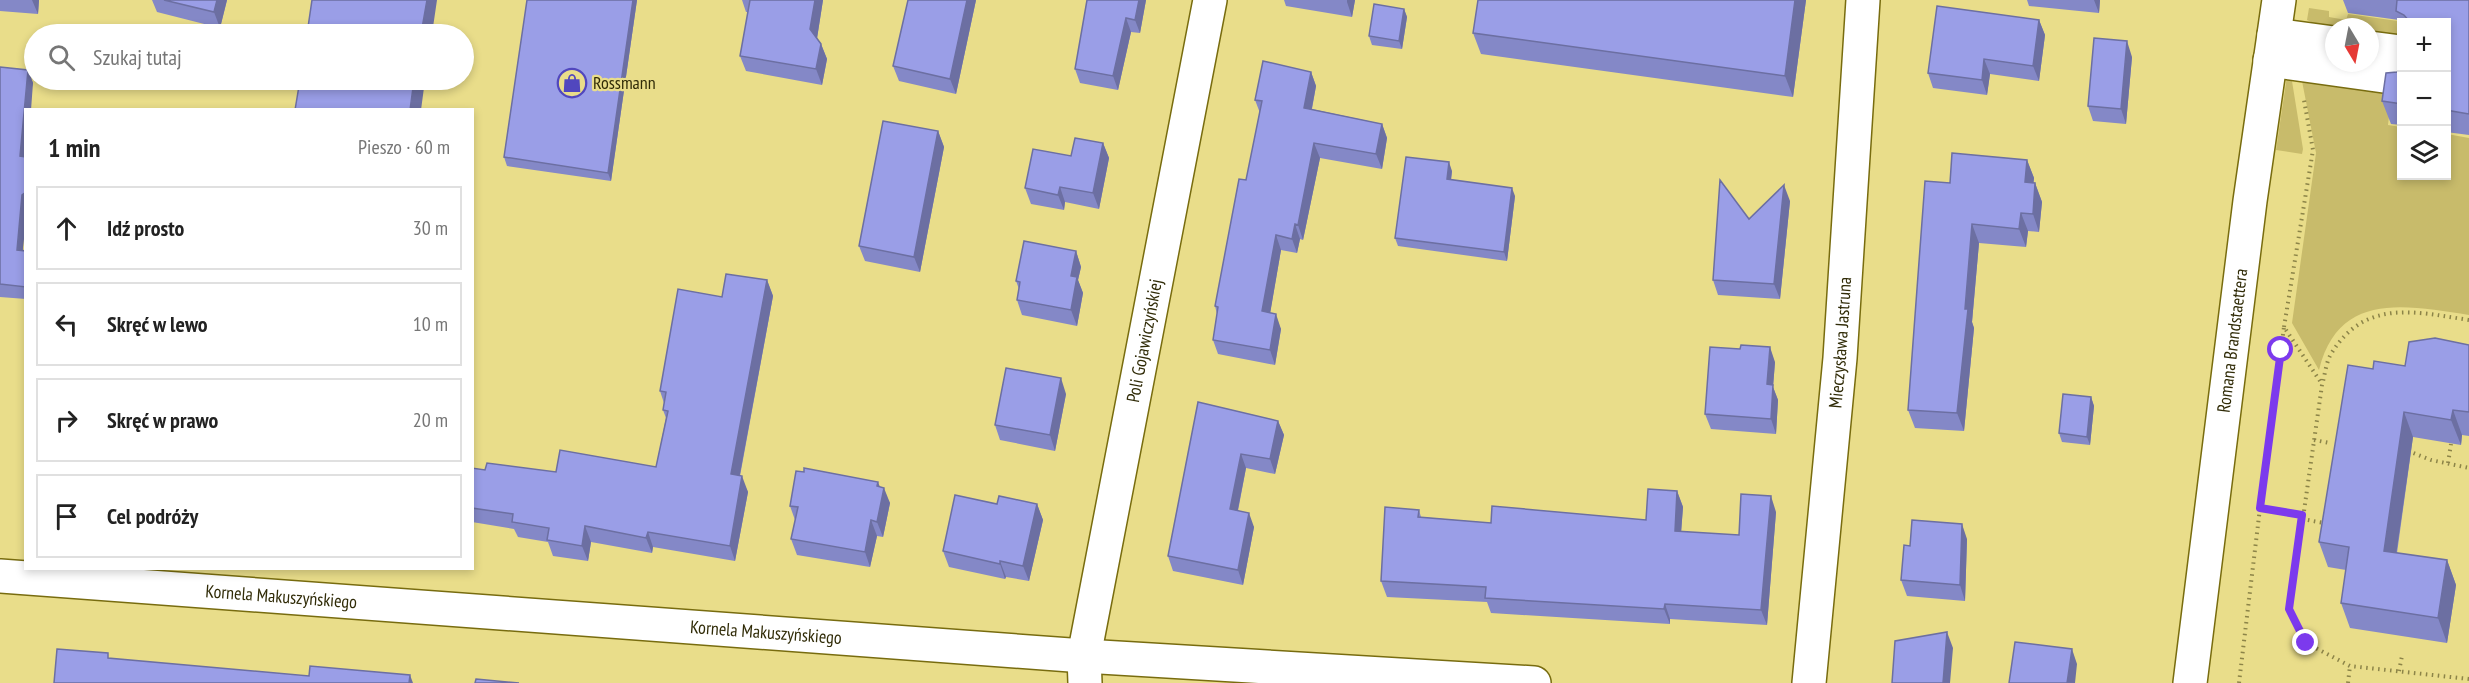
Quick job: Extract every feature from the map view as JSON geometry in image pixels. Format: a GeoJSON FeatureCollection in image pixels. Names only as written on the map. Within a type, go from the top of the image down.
{"type":"FeatureCollection","features":[{"type":"Feature","properties":{"kind":"street","name":"Poli Gojawiczyńskiej"},"geometry":{"type":"LineString","coordinates":[[1085,669],[1210,0]]}},
{"type":"Feature","properties":{"kind":"street","name":"Mieczysława Jastruna"},"geometry":{"type":"LineString","coordinates":[[1809,683],[1840,358],[1863,0]]}},
{"type":"Feature","properties":{"kind":"street","name":"Romana Brandstaettera"},"geometry":{"type":"LineString","coordinates":[[2190,683],[2250,201],[2279,0]]}},
{"type":"Feature","properties":{"kind":"street"},"geometry":{"type":"LineString","coordinates":[[2272,48],[2325,44]]}},
{"type":"Feature","properties":{"kind":"street"},"geometry":{"type":"LineString","coordinates":[[2272,48],[2397,65]]}},
{"type":"Feature","properties":{"kind":"street"},"geometry":{"type":"LineString","coordinates":[[2379,53],[2397,64]]}},
{"type":"Feature","properties":{"kind":"street","name":"Kornela Makuszyńskiego"},"geometry":{"type":"LineString","coordinates":[[0,576],[1085,669],[1534,683]]}},
{"type":"Feature","properties":{"kind":"path"},"geometry":{"type":"LineString","coordinates":[[2239,683],[2284,327],[2313,150],[2303,98]]}},
{"type":"Feature","properties":{"kind":"path"},"geometry":{"type":"LineString","coordinates":[[2469,320],[2415,312],[2381,313],[2351,330],[2330,355],[2322,385],[2289,609],[2306,643],[2350,666],[2469,679]]}},
{"type":"Feature","properties":{"kind":"path"},"geometry":{"type":"LineString","coordinates":[[2284,327],[2322,385]]}},
{"type":"Feature","properties":{"kind":"path"},"geometry":{"type":"LineString","coordinates":[[2314,440],[2330,443]]}},
{"type":"Feature","properties":{"kind":"path"},"geometry":{"type":"LineString","coordinates":[[2448,464],[2451,444]]}},
{"type":"Feature","properties":{"kind":"path"},"geometry":{"type":"LineString","coordinates":[[2408,451],[2469,468]]}},
{"type":"Feature","properties":{"kind":"path"},"geometry":{"type":"LineString","coordinates":[[2260,508],[2328,524]]}},
{"type":"Feature","properties":{"kind":"path"},"geometry":{"type":"LineString","coordinates":[[2399,671],[2402,656]]}},
{"type":"Feature","properties":{"kind":"path"},"geometry":{"type":"LineString","coordinates":[[2348,683],[2350,666]]}},
{"type":"Feature","properties":{"kind":"shaded area"},"geometry":{"type":"Polygon","coordinates":[[[2309,8],[2329,11],[2329,17],[2335,18],[2325,18],[2325,28],[2307,20],[2309,8]]]}},
{"type":"Feature","properties":{"kind":"shaded area"},"geometry":{"type":"Polygon","coordinates":[[[2348,14],[2376,18],[2347,18],[2348,14]]]}},
{"type":"Feature","properties":{"kind":"shaded area"},"geometry":{"type":"Polygon","coordinates":[[[2379,18],[2397,21],[2397,37],[2379,35],[2379,18]]]}},
{"type":"Feature","properties":{"kind":"shaded area"},"geometry":{"type":"Polygon","coordinates":[[[2291,75],[2302,154],[2276,150],[2287,76],[2291,75]]]}},
{"type":"Feature","properties":{"kind":"shaded area"},"geometry":{"type":"Polygon","coordinates":[[[2302,81],[2392,91],[2388,125],[2397,126],[2397,180],[2451,180],[2451,135],[2469,138],[2469,315],[2400,307],[2378,309],[2359,315],[2342,326],[2329,344],[2319,370],[2292,323],[2316,153],[2302,81]]]}},
{"type":"Feature","properties":{"kind":"building"},"geometry":{"type":"Polygon","coordinates":[[[164,0],[217,0],[214,12],[164,0]]]}},
{"type":"Feature","properties":{"kind":"building"},"geometry":{"type":"Polygon","coordinates":[[[312,0],[427,0],[423,24],[308,24],[312,0]]]}},
{"type":"Feature","properties":{"kind":"building","name":"Rossmann"},"geometry":{"type":"Polygon","coordinates":[[[527,0],[633,0],[608,173],[504,157],[527,0]]]}},
{"type":"Feature","properties":{"kind":"building"},"geometry":{"type":"Polygon","coordinates":[[[750,0],[815,0],[810,29],[821,44],[816,69],[740,56],[750,0]]]}},
{"type":"Feature","properties":{"kind":"building"},"geometry":{"type":"Polygon","coordinates":[[[908,0],[967,0],[950,79],[893,66],[908,0]]]}},
{"type":"Feature","properties":{"kind":"building"},"geometry":{"type":"Polygon","coordinates":[[[1087,0],[1139,0],[1135,20],[1126,18],[1113,76],[1075,69],[1087,0]]]}},
{"type":"Feature","properties":{"kind":"building"},"geometry":{"type":"Polygon","coordinates":[[[1478,0],[1795,0],[1785,76],[1473,33],[1478,0]]]}},
{"type":"Feature","properties":{"kind":"building"},"geometry":{"type":"Polygon","coordinates":[[[2397,0],[2469,0],[2469,114],[2451,111],[2451,18],[2407,18],[2396,11],[2397,0]]]}},
{"type":"Feature","properties":{"kind":"building"},"geometry":{"type":"Polygon","coordinates":[[[1374,4],[1404,9],[1399,41],[1369,36],[1374,4]]]}},
{"type":"Feature","properties":{"kind":"building"},"geometry":{"type":"Polygon","coordinates":[[[1937,6],[2039,20],[2033,66],[1984,59],[1982,80],[1928,73],[1937,6]]]}},
{"type":"Feature","properties":{"kind":"building"},"geometry":{"type":"Polygon","coordinates":[[[2094,38],[2127,41],[2121,109],[2088,106],[2094,38]]]}},
{"type":"Feature","properties":{"kind":"building"},"geometry":{"type":"Polygon","coordinates":[[[1263,61],[1311,72],[1304,108],[1382,124],[1376,154],[1314,143],[1298,225],[1295,224],[1292,239],[1276,235],[1262,311],[1276,314],[1270,350],[1213,340],[1218,307],[1215,306],[1239,179],[1246,180],[1262,101],[1255,100],[1263,61]]]}},
{"type":"Feature","properties":{"kind":"building"},"geometry":{"type":"Polygon","coordinates":[[[0,67],[24,70],[24,90],[26,90],[20,156],[24,157],[24,194],[22,195],[17,250],[24,251],[24,287],[0,284],[0,67]]]}},
{"type":"Feature","properties":{"kind":"building"},"geometry":{"type":"Polygon","coordinates":[[[2397,72],[2397,103],[2382,101],[2386,73],[2397,72]]]}},
{"type":"Feature","properties":{"kind":"building"},"geometry":{"type":"Polygon","coordinates":[[[298,90],[413,90],[410,108],[295,108],[298,90]]]}},
{"type":"Feature","properties":{"kind":"building"},"geometry":{"type":"Polygon","coordinates":[[[883,121],[938,131],[914,257],[859,246],[883,121]]]}},
{"type":"Feature","properties":{"kind":"building"},"geometry":{"type":"Polygon","coordinates":[[[1075,138],[1103,143],[1093,193],[1060,187],[1058,195],[1025,188],[1033,149],[1071,156],[1075,138]]]}},
{"type":"Feature","properties":{"kind":"building"},"geometry":{"type":"Polygon","coordinates":[[[1952,153],[2027,160],[2025,182],[2035,183],[2033,214],[2021,213],[2019,229],[1972,224],[1965,309],[1968,309],[1957,413],[1908,410],[1925,181],[1950,183],[1952,153]]]}},
{"type":"Feature","properties":{"kind":"building"},"geometry":{"type":"Polygon","coordinates":[[[1406,157],[1449,162],[1447,179],[1512,188],[1504,252],[1395,238],[1406,157]]]}},
{"type":"Feature","properties":{"kind":"building"},"geometry":{"type":"Polygon","coordinates":[[[1720,180],[1749,219],[1784,185],[1774,284],[1713,280],[1720,180]]]}},
{"type":"Feature","properties":{"kind":"building"},"geometry":{"type":"Polygon","coordinates":[[[1024,241],[1076,251],[1071,276],[1077,277],[1071,310],[1017,300],[1020,282],[1016,281],[1024,241]]]}},
{"type":"Feature","properties":{"kind":"building"},"geometry":{"type":"Polygon","coordinates":[[[726,274],[767,280],[731,474],[742,476],[730,546],[648,532],[646,538],[585,526],[582,546],[547,540],[549,528],[512,522],[513,514],[474,508],[474,468],[485,470],[487,463],[556,472],[560,450],[656,467],[668,411],[663,410],[666,392],[660,391],[678,289],[722,297],[726,274]]]}},
{"type":"Feature","properties":{"kind":"building"},"geometry":{"type":"Polygon","coordinates":[[[2435,338],[2469,345],[2469,412],[2453,410],[2451,420],[2404,412],[2384,551],[2447,560],[2438,618],[2341,603],[2349,547],[2319,542],[2348,365],[2373,369],[2374,361],[2405,366],[2409,342],[2435,338]]]}},
{"type":"Feature","properties":{"kind":"building"},"geometry":{"type":"Polygon","coordinates":[[[1741,345],[1770,347],[1767,384],[1773,385],[1771,419],[1705,414],[1710,347],[1740,349],[1741,345]]]}},
{"type":"Feature","properties":{"kind":"building"},"geometry":{"type":"Polygon","coordinates":[[[1006,368],[1061,378],[1050,435],[995,425],[1006,368]]]}},
{"type":"Feature","properties":{"kind":"building"},"geometry":{"type":"Polygon","coordinates":[[[2063,394],[2091,397],[2087,437],[2059,433],[2063,394]]]}},
{"type":"Feature","properties":{"kind":"building"},"geometry":{"type":"Polygon","coordinates":[[[1198,402],[1278,421],[1270,459],[1241,454],[1230,509],[1249,513],[1238,570],[1168,556],[1198,402]]]}},
{"type":"Feature","properties":{"kind":"building"},"geometry":{"type":"Polygon","coordinates":[[[804,468],[878,482],[877,486],[884,488],[877,522],[871,520],[865,552],[791,539],[798,507],[790,506],[796,471],[804,472],[804,468]]]}},
{"type":"Feature","properties":{"kind":"building"},"geometry":{"type":"Polygon","coordinates":[[[1648,489],[1677,491],[1675,531],[1739,535],[1741,494],[1771,496],[1761,610],[1665,604],[1664,609],[1485,598],[1486,587],[1381,581],[1385,507],[1419,510],[1418,517],[1491,523],[1492,506],[1646,520],[1648,489]]]}},
{"type":"Feature","properties":{"kind":"building"},"geometry":{"type":"Polygon","coordinates":[[[955,495],[997,504],[999,496],[1037,504],[1023,566],[1000,561],[1000,564],[943,551],[955,495]]]}},
{"type":"Feature","properties":{"kind":"building"},"geometry":{"type":"Polygon","coordinates":[[[1912,520],[1962,524],[1960,585],[1901,580],[1904,545],[1910,546],[1912,520]]]}},
{"type":"Feature","properties":{"kind":"building"},"geometry":{"type":"Polygon","coordinates":[[[1947,632],[1943,683],[1892,683],[1895,641],[1947,632]]]}},
{"type":"Feature","properties":{"kind":"building"},"geometry":{"type":"Polygon","coordinates":[[[2015,642],[2072,649],[2067,683],[2009,683],[2015,642]]]}},
{"type":"Feature","properties":{"kind":"building"},"geometry":{"type":"Polygon","coordinates":[[[57,649],[108,653],[108,658],[309,676],[310,666],[410,675],[409,683],[54,683],[57,649]]]}},
{"type":"Feature","properties":{"kind":"building"},"geometry":{"type":"Polygon","coordinates":[[[476,679],[519,683],[475,683],[476,679]]]}},
{"type":"Feature","properties":{"kind":"place","name":"Rossmann"},"geometry":{"type":"Point","coordinates":[572,83]}},
{"type":"Feature","properties":{"kind":"route"},"geometry":{"type":"LineString","coordinates":[[2281,350],[2260,508],[2302,515],[2289,609],[2306,643]]}}]}
